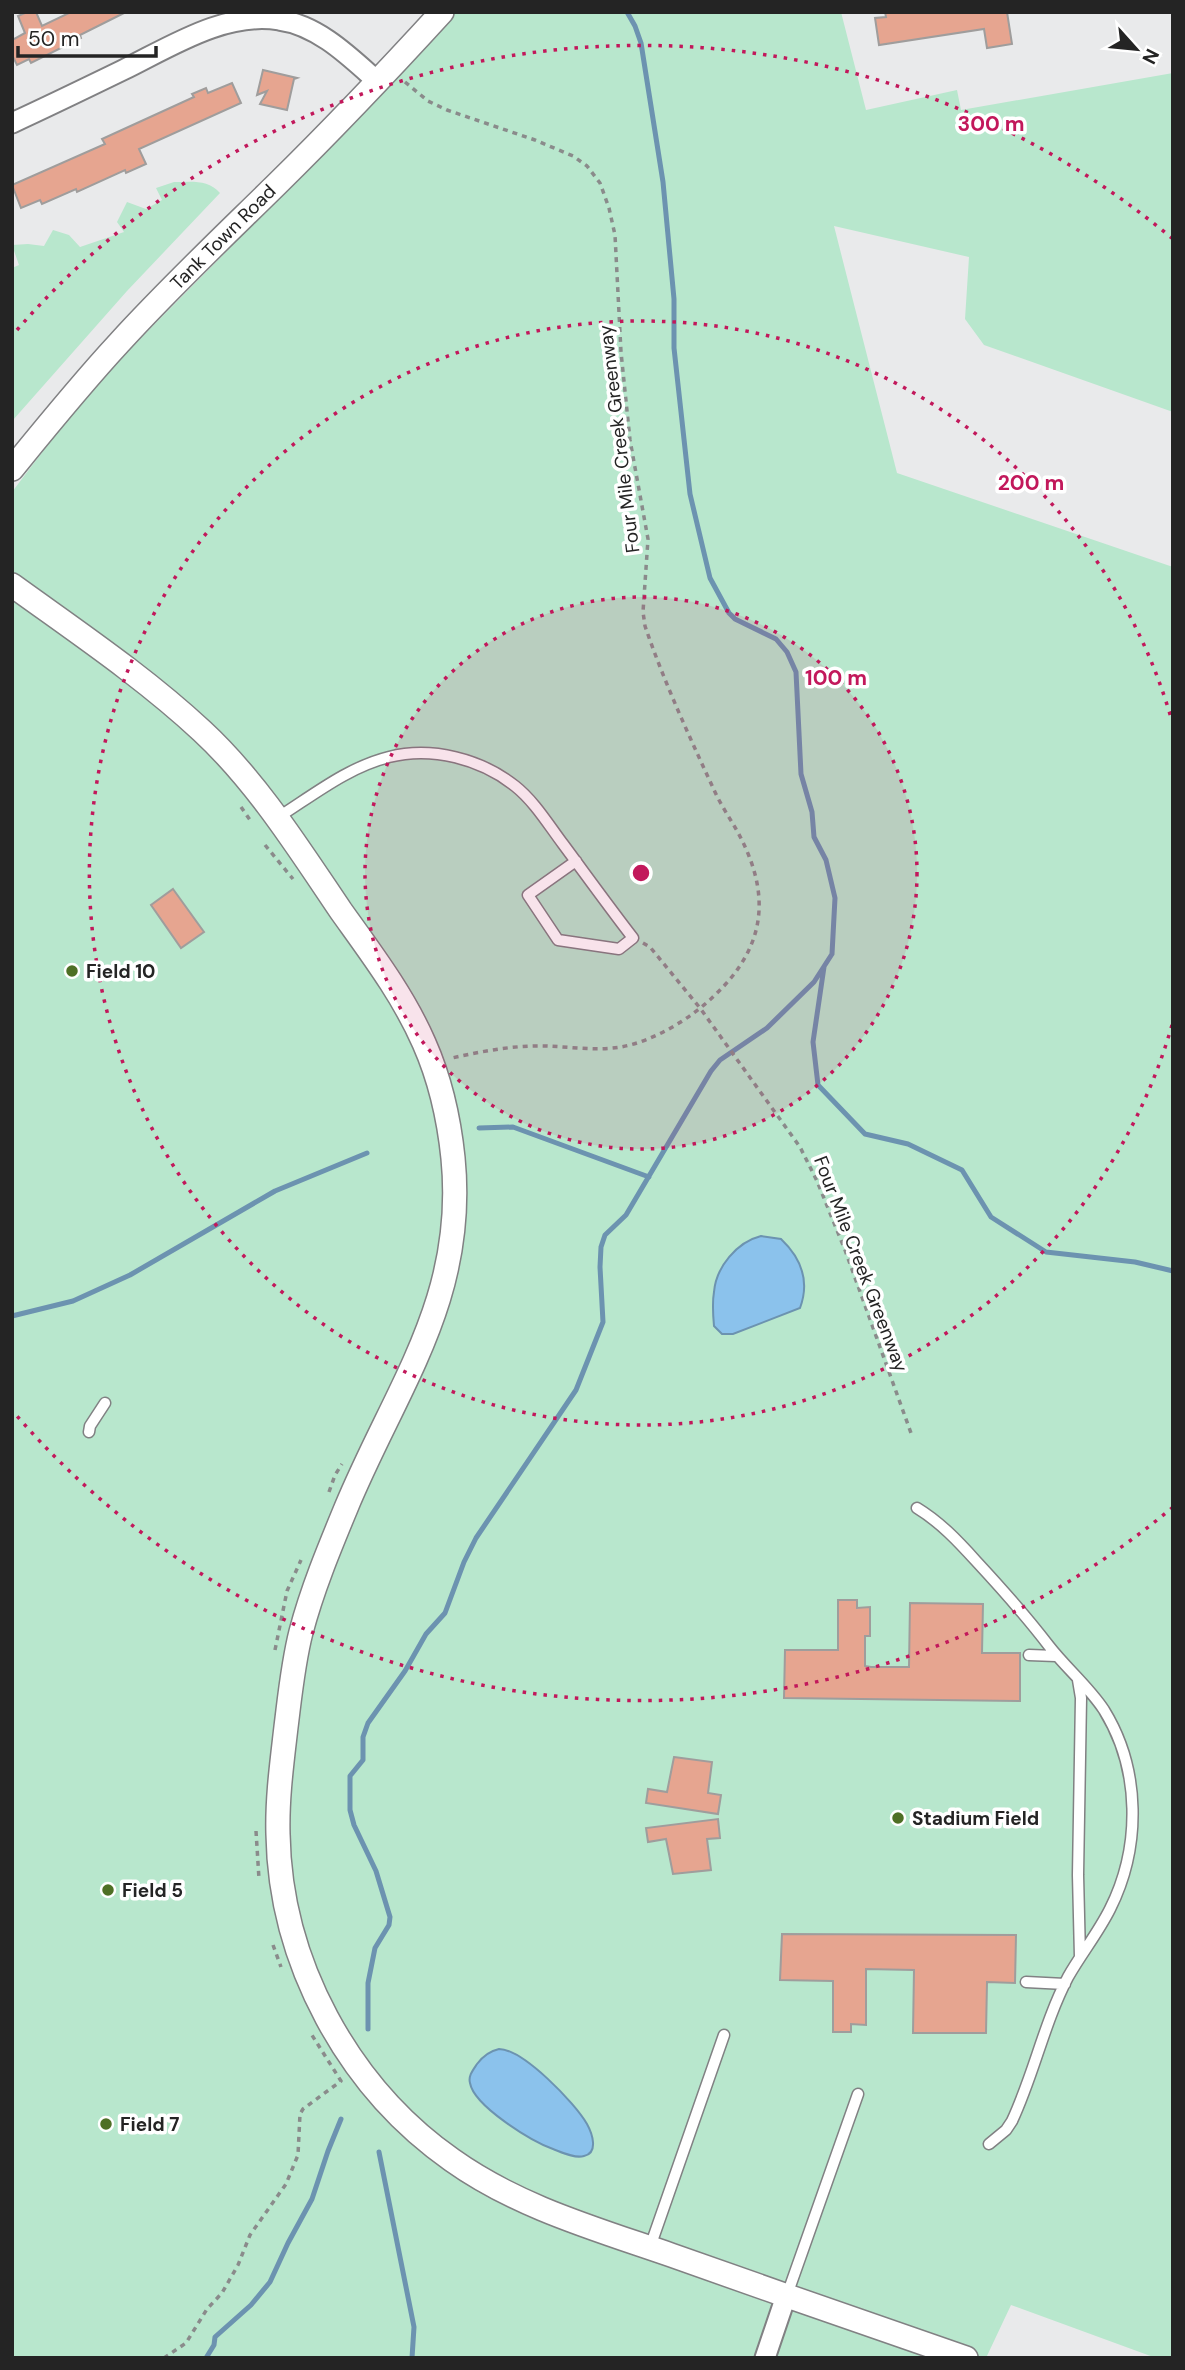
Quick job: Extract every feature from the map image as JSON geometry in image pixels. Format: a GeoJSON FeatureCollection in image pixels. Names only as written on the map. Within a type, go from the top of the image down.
{"type":"FeatureCollection","features":[{"type":"Feature","properties":{"kind":"street","name":"Tank Town Road"},"geometry":{"type":"LineString","coordinates":[[12,469],[119,343],[224,234],[388,78],[442,12]]}},
{"type":"Feature","properties":{"kind":"street"},"geometry":{"type":"LineString","coordinates":[[12,124],[194,36],[232,22],[281,20],[324,38],[388,78]]}},
{"type":"Feature","properties":{"kind":"street"},"geometry":{"type":"LineString","coordinates":[[12,585],[135,675],[180,711],[229,758],[276,819],[397,993],[424,1043],[445,1109],[455,1184],[453,1234],[435,1316],[348,1503],[324,1562],[300,1638],[286,1723],[278,1809],[282,1883],[294,1938],[317,1998],[347,2053],[387,2102],[426,2140],[473,2174],[518,2199],[576,2222],[966,2358]]}},
{"type":"Feature","properties":{"kind":"street"},"geometry":{"type":"LineString","coordinates":[[765,2358],[786,2296]]}},
{"type":"Feature","properties":{"kind":"lane"},"geometry":{"type":"LineString","coordinates":[[276,819],[361,767],[390,757],[417,753],[443,755],[472,762],[494,772],[516,787],[533,805],[576,861],[633,938],[619,949],[558,940],[528,895],[576,861]]}},
{"type":"Feature","properties":{"kind":"lane"},"geometry":{"type":"LineString","coordinates":[[89,1432],[105,1402]]}},
{"type":"Feature","properties":{"kind":"lane"},"geometry":{"type":"LineString","coordinates":[[917,1508],[945,1528],[960,1543],[1014,1602],[1056,1656],[1103,1708],[1123,1751],[1129,1773],[1133,1825],[1128,1861],[1118,1890],[1053,2010],[1012,2121],[1006,2130],[989,2144]]}},
{"type":"Feature","properties":{"kind":"lane"},"geometry":{"type":"LineString","coordinates":[[1029,1655],[1056,1656]]}},
{"type":"Feature","properties":{"kind":"lane"},"geometry":{"type":"LineString","coordinates":[[1077,1679],[1082,1698],[1078,1862],[1080,1957]]}},
{"type":"Feature","properties":{"kind":"lane"},"geometry":{"type":"LineString","coordinates":[[1026,1982],[1065,1984]]}},
{"type":"Feature","properties":{"kind":"lane"},"geometry":{"type":"LineString","coordinates":[[650,2248],[724,2035]]}},
{"type":"Feature","properties":{"kind":"lane"},"geometry":{"type":"LineString","coordinates":[[786,2296],[858,2094]]}},
{"type":"Feature","properties":{"kind":"path","name":"Four Mile Creek Greenway"},"geometry":{"type":"LineString","coordinates":[[388,78],[447,110],[526,136],[573,156],[594,172],[606,198],[617,248],[620,340],[630,440],[648,539],[643,599],[645,626],[715,792],[748,855],[757,889],[759,922],[748,956],[728,982],[700,1008],[649,1038],[621,1047],[593,1049],[526,1046],[442,1061]]}},
{"type":"Feature","properties":{"kind":"path"},"geometry":{"type":"LineString","coordinates":[[236,798],[250,820]]}},
{"type":"Feature","properties":{"kind":"path"},"geometry":{"type":"LineString","coordinates":[[265,845],[297,883]]}},
{"type":"Feature","properties":{"kind":"path"},"geometry":{"type":"LineString","coordinates":[[633,938],[650,947],[700,1008]]}},
{"type":"Feature","properties":{"kind":"path","name":"Four Mile Creek Greenway"},"geometry":{"type":"LineString","coordinates":[[700,1008],[800,1147],[817,1181],[911,1433]]}},
{"type":"Feature","properties":{"kind":"path"},"geometry":{"type":"LineString","coordinates":[[274,1658],[276,1634],[284,1606]]}},
{"type":"Feature","properties":{"kind":"path"},"geometry":{"type":"LineString","coordinates":[[256,1823],[260,1885]]}},
{"type":"Feature","properties":{"kind":"path"},"geometry":{"type":"LineString","coordinates":[[272,1938],[282,1971]]}},
{"type":"Feature","properties":{"kind":"path"},"geometry":{"type":"LineString","coordinates":[[164,2358],[186,2343],[207,2309],[222,2293],[250,2235],[286,2184],[298,2155],[300,2114],[303,2109],[341,2081],[306,2024]]}},
{"type":"Feature","properties":{"kind":"green space"},"geometry":{"type":"Polygon","coordinates":[[[454,12],[841,12],[866,110],[957,90],[961,110],[1173,73],[1173,412],[984,345],[965,319],[969,257],[834,226],[897,473],[1173,567],[1173,2358],[1156,2358],[1011,2305],[986,2358],[12,2358],[12,492],[59,430],[125,354],[230,248],[454,12]]]}},
{"type":"Feature","properties":{"kind":"green space"},"geometry":{"type":"Polygon","coordinates":[[[174,182],[205,183],[220,193],[127,291],[13,420],[12,268],[19,265],[12,245],[44,246],[53,230],[69,235],[80,247],[124,232],[117,222],[127,202],[146,209],[162,200],[156,188],[174,182]]]}},
{"type":"Feature","properties":{"kind":"water"},"geometry":{"type":"Polygon","coordinates":[[[761,1236],[781,1239],[794,1254],[804,1279],[800,1308],[733,1334],[722,1334],[714,1326],[713,1313],[713,1296],[719,1274],[736,1250],[761,1236]]]}},
{"type":"Feature","properties":{"kind":"water"},"geometry":{"type":"Polygon","coordinates":[[[499,2049],[509,2051],[534,2067],[572,2103],[591,2132],[593,2147],[589,2154],[572,2156],[543,2145],[505,2122],[482,2102],[470,2083],[470,2075],[482,2059],[499,2049]]]}},
{"type":"Feature","properties":{"kind":"building"},"geometry":{"type":"Polygon","coordinates":[[[36,12],[42,26],[71,12],[126,12],[31,63],[29,59],[17,65],[12,55],[12,40],[25,33],[18,16],[36,12]]]}},
{"type":"Feature","properties":{"kind":"building"},"geometry":{"type":"Polygon","coordinates":[[[885,12],[1007,12],[1012,44],[987,48],[984,29],[879,45],[875,18],[886,17],[885,12]]]}},
{"type":"Feature","properties":{"kind":"building"},"geometry":{"type":"Polygon","coordinates":[[[263,70],[297,78],[294,79],[287,110],[260,104],[267,91],[257,95],[263,70]]]}},
{"type":"Feature","properties":{"kind":"building"},"geometry":{"type":"Polygon","coordinates":[[[232,83],[241,103],[139,149],[146,164],[126,173],[125,170],[77,192],[76,189],[42,204],[40,200],[21,208],[12,185],[105,144],[102,139],[194,97],[192,94],[206,88],[208,93],[232,83]]]}},
{"type":"Feature","properties":{"kind":"building"},"geometry":{"type":"Polygon","coordinates":[[[173,889],[204,932],[181,948],[151,905],[173,889]]]}},
{"type":"Feature","properties":{"kind":"building"},"geometry":{"type":"Polygon","coordinates":[[[838,1600],[857,1600],[857,1608],[870,1607],[870,1636],[865,1636],[865,1666],[871,1667],[909,1667],[910,1603],[983,1604],[982,1653],[1020,1653],[1020,1701],[784,1698],[785,1650],[838,1650],[838,1600]]]}},
{"type":"Feature","properties":{"kind":"building"},"geometry":{"type":"Polygon","coordinates":[[[674,1757],[712,1762],[708,1793],[721,1795],[718,1814],[646,1803],[648,1789],[667,1792],[674,1757]]]}},
{"type":"Feature","properties":{"kind":"building"},"geometry":{"type":"Polygon","coordinates":[[[718,1819],[720,1838],[707,1839],[711,1870],[673,1874],[666,1839],[648,1842],[646,1828],[718,1819]]]}},
{"type":"Feature","properties":{"kind":"building"},"geometry":{"type":"Polygon","coordinates":[[[782,1934],[1016,1935],[1015,1983],[987,1982],[986,2033],[913,2033],[914,1970],[866,1969],[866,2025],[851,2024],[851,2032],[833,2032],[833,1981],[780,1980],[782,1934]]]}},
{"type":"Feature","properties":{"kind":"waterway"},"geometry":{"type":"LineString","coordinates":[[368,2029],[368,1983],[375,1948],[389,1925],[390,1917],[376,1871],[354,1825],[350,1810],[350,1776],[363,1760],[363,1737],[368,1723],[405,1671],[426,1634],[445,1613],[476,1538],[576,1390],[603,1322],[600,1267],[605,1235],[626,1215],[711,1071],[720,1060],[767,1028],[814,982],[832,954],[835,898],[826,860],[814,837],[812,812],[801,774],[796,672],[787,652],[776,639],[735,619],[729,613],[710,578],[690,494],[674,348],[674,299],[663,182],[641,43],[627,12]]}},
{"type":"Feature","properties":{"kind":"waterway"},"geometry":{"type":"LineString","coordinates":[[824,967],[813,1042],[818,1085],[865,1134],[908,1144],[962,1170],[991,1217],[1046,1252],[1135,1262],[1173,1271]]}},
{"type":"Feature","properties":{"kind":"waterway"},"geometry":{"type":"LineString","coordinates":[[479,1128],[513,1127],[649,1177]]}},
{"type":"Feature","properties":{"kind":"waterway"},"geometry":{"type":"LineString","coordinates":[[12,1316],[73,1301],[130,1275],[275,1191],[367,1153]]}},
{"type":"Feature","properties":{"kind":"waterway"},"geometry":{"type":"LineString","coordinates":[[206,2358],[214,2345],[215,2337],[251,2305],[270,2282],[312,2199],[341,2119]]}},
{"type":"Feature","properties":{"kind":"waterway"},"geometry":{"type":"LineString","coordinates":[[379,2152],[414,2327],[412,2358]]}},
{"type":"Feature","properties":{"kind":"place","name":"Field 10"},"geometry":{"type":"Point","coordinates":[72,971]}},
{"type":"Feature","properties":{"kind":"place","name":"Stadium Field"},"geometry":{"type":"Point","coordinates":[898,1818]}},
{"type":"Feature","properties":{"kind":"place","name":"Field 5"},"geometry":{"type":"Point","coordinates":[108,1890]}},
{"type":"Feature","properties":{"kind":"place","name":"Field 7"},"geometry":{"type":"Point","coordinates":[106,2124]}}]}
